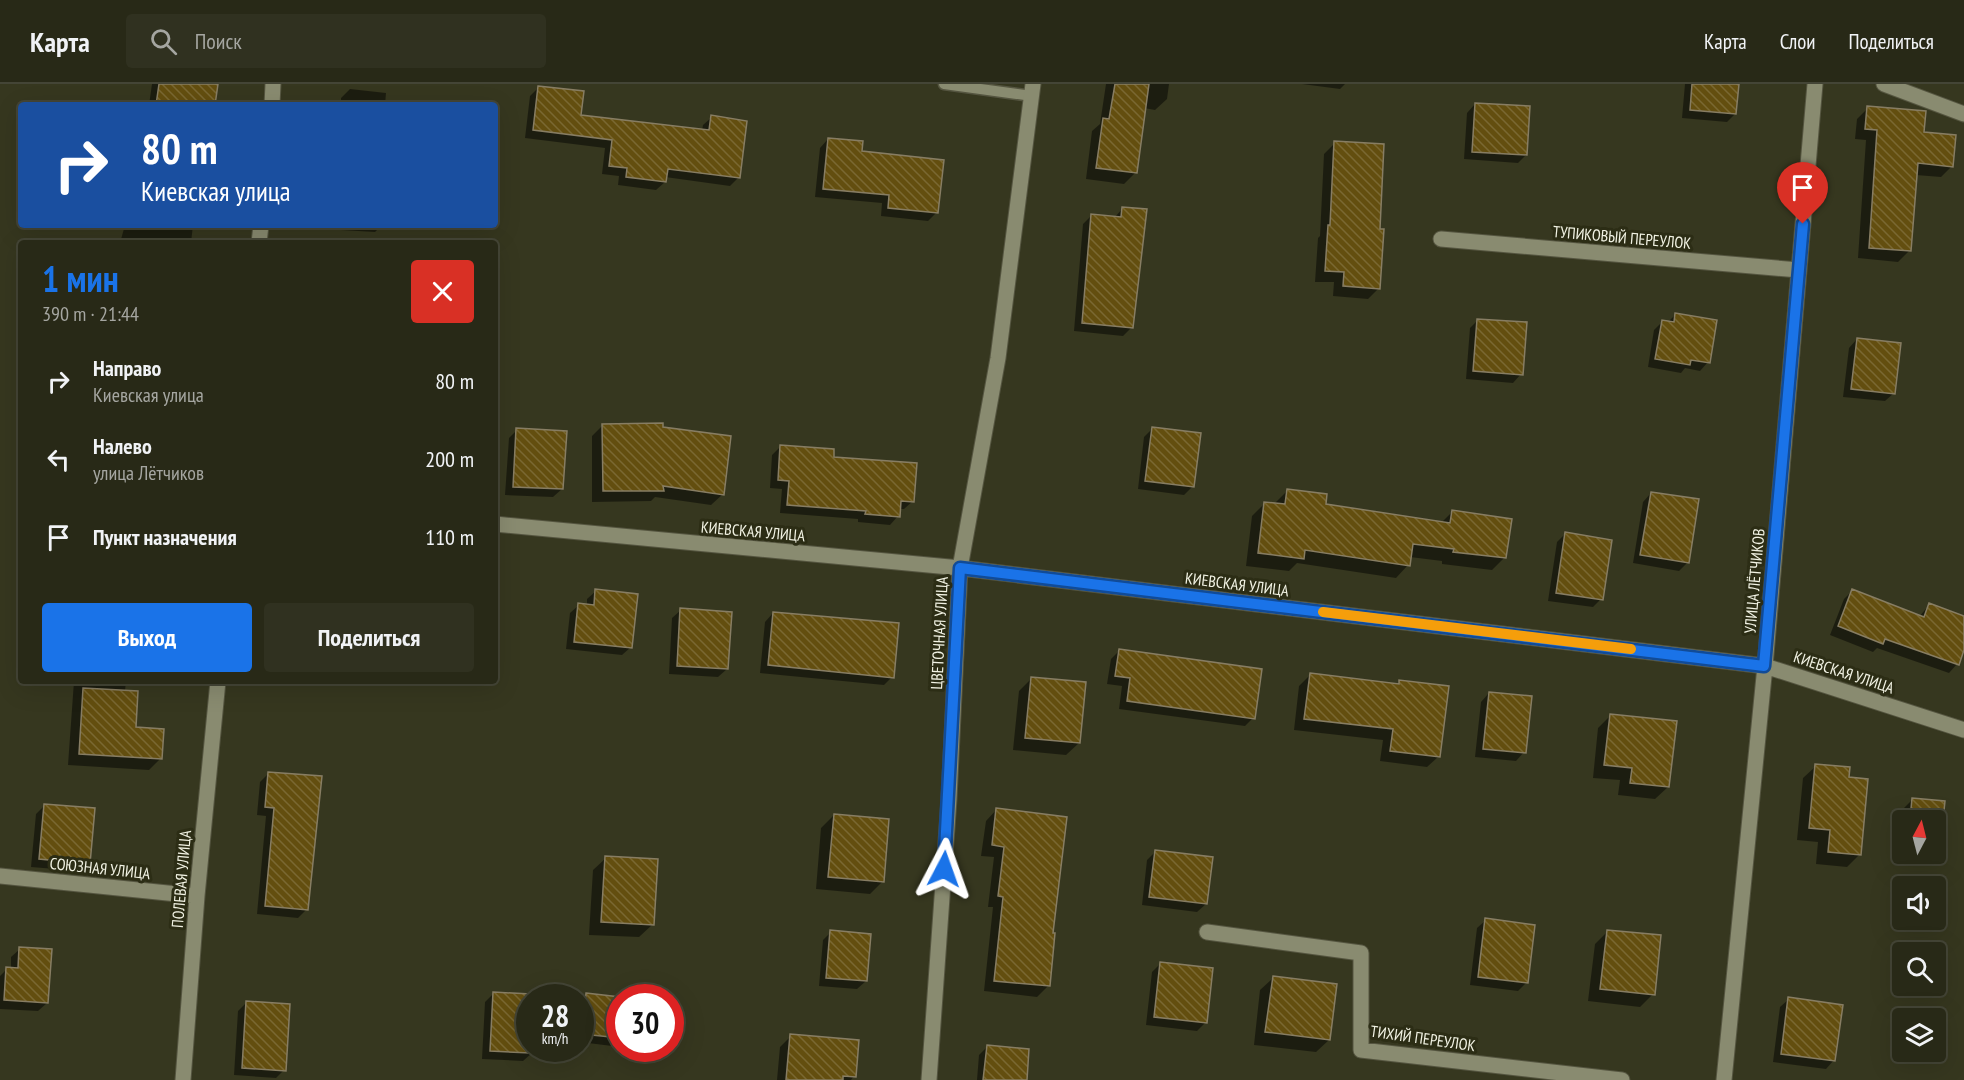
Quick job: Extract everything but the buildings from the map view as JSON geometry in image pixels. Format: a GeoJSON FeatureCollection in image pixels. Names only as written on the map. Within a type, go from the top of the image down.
{"type":"FeatureCollection","features":[{"type":"Feature","properties":{"kind":"street"},"geometry":{"type":"LineString","coordinates":[[272,102],[273,84]]}},
{"type":"Feature","properties":{"kind":"street","name":"УЛИЦА ЛЁТЧИКОВ"},"geometry":{"type":"LineString","coordinates":[[1724,1080],[1764,666],[1815,84]]}},
{"type":"Feature","properties":{"kind":"street"},"geometry":{"type":"LineString","coordinates":[[1884,84],[1964,114]]}},
{"type":"Feature","properties":{"kind":"street","name":"ЦВЕТОЧНАЯ УЛИЦА"},"geometry":{"type":"LineString","coordinates":[[929,1080],[949,799],[960,568],[998,358],[1032,90]]}},
{"type":"Feature","properties":{"kind":"street","name":"ТУПИКОВЫЙ ПЕРЕУЛОК"},"geometry":{"type":"LineString","coordinates":[[1441,239],[1799,270]]}},
{"type":"Feature","properties":{"kind":"street","name":"КИЕВСКАЯ УЛИЦА"},"geometry":{"type":"LineString","coordinates":[[498,524],[960,568],[1764,666],[1964,730]]}},
{"type":"Feature","properties":{"kind":"street","name":"ПОЛЕВАЯ УЛИЦА"},"geometry":{"type":"LineString","coordinates":[[183,1080],[197,896],[218,684]]}},
{"type":"Feature","properties":{"kind":"street","name":"СОЮЗНАЯ УЛИЦА"},"geometry":{"type":"LineString","coordinates":[[0,876],[197,896]]}},
{"type":"Feature","properties":{"kind":"street","name":"ТИХИЙ ПЕРЕУЛОК"},"geometry":{"type":"LineString","coordinates":[[1207,932],[1361,953],[1361,1050],[1622,1080]]}},
{"type":"Feature","properties":{"kind":"lane"},"geometry":{"type":"LineString","coordinates":[[944,84],[1032,90]]}},
{"type":"Feature","properties":{"kind":"slow traffic"},"geometry":{"type":"LineString","coordinates":[[1323,612],[1631,649]]}},
{"type":"Feature","properties":{"kind":"route"},"geometry":{"type":"LineString","coordinates":[[944,869],[960,568],[1764,666],[1803,224]]}}]}
